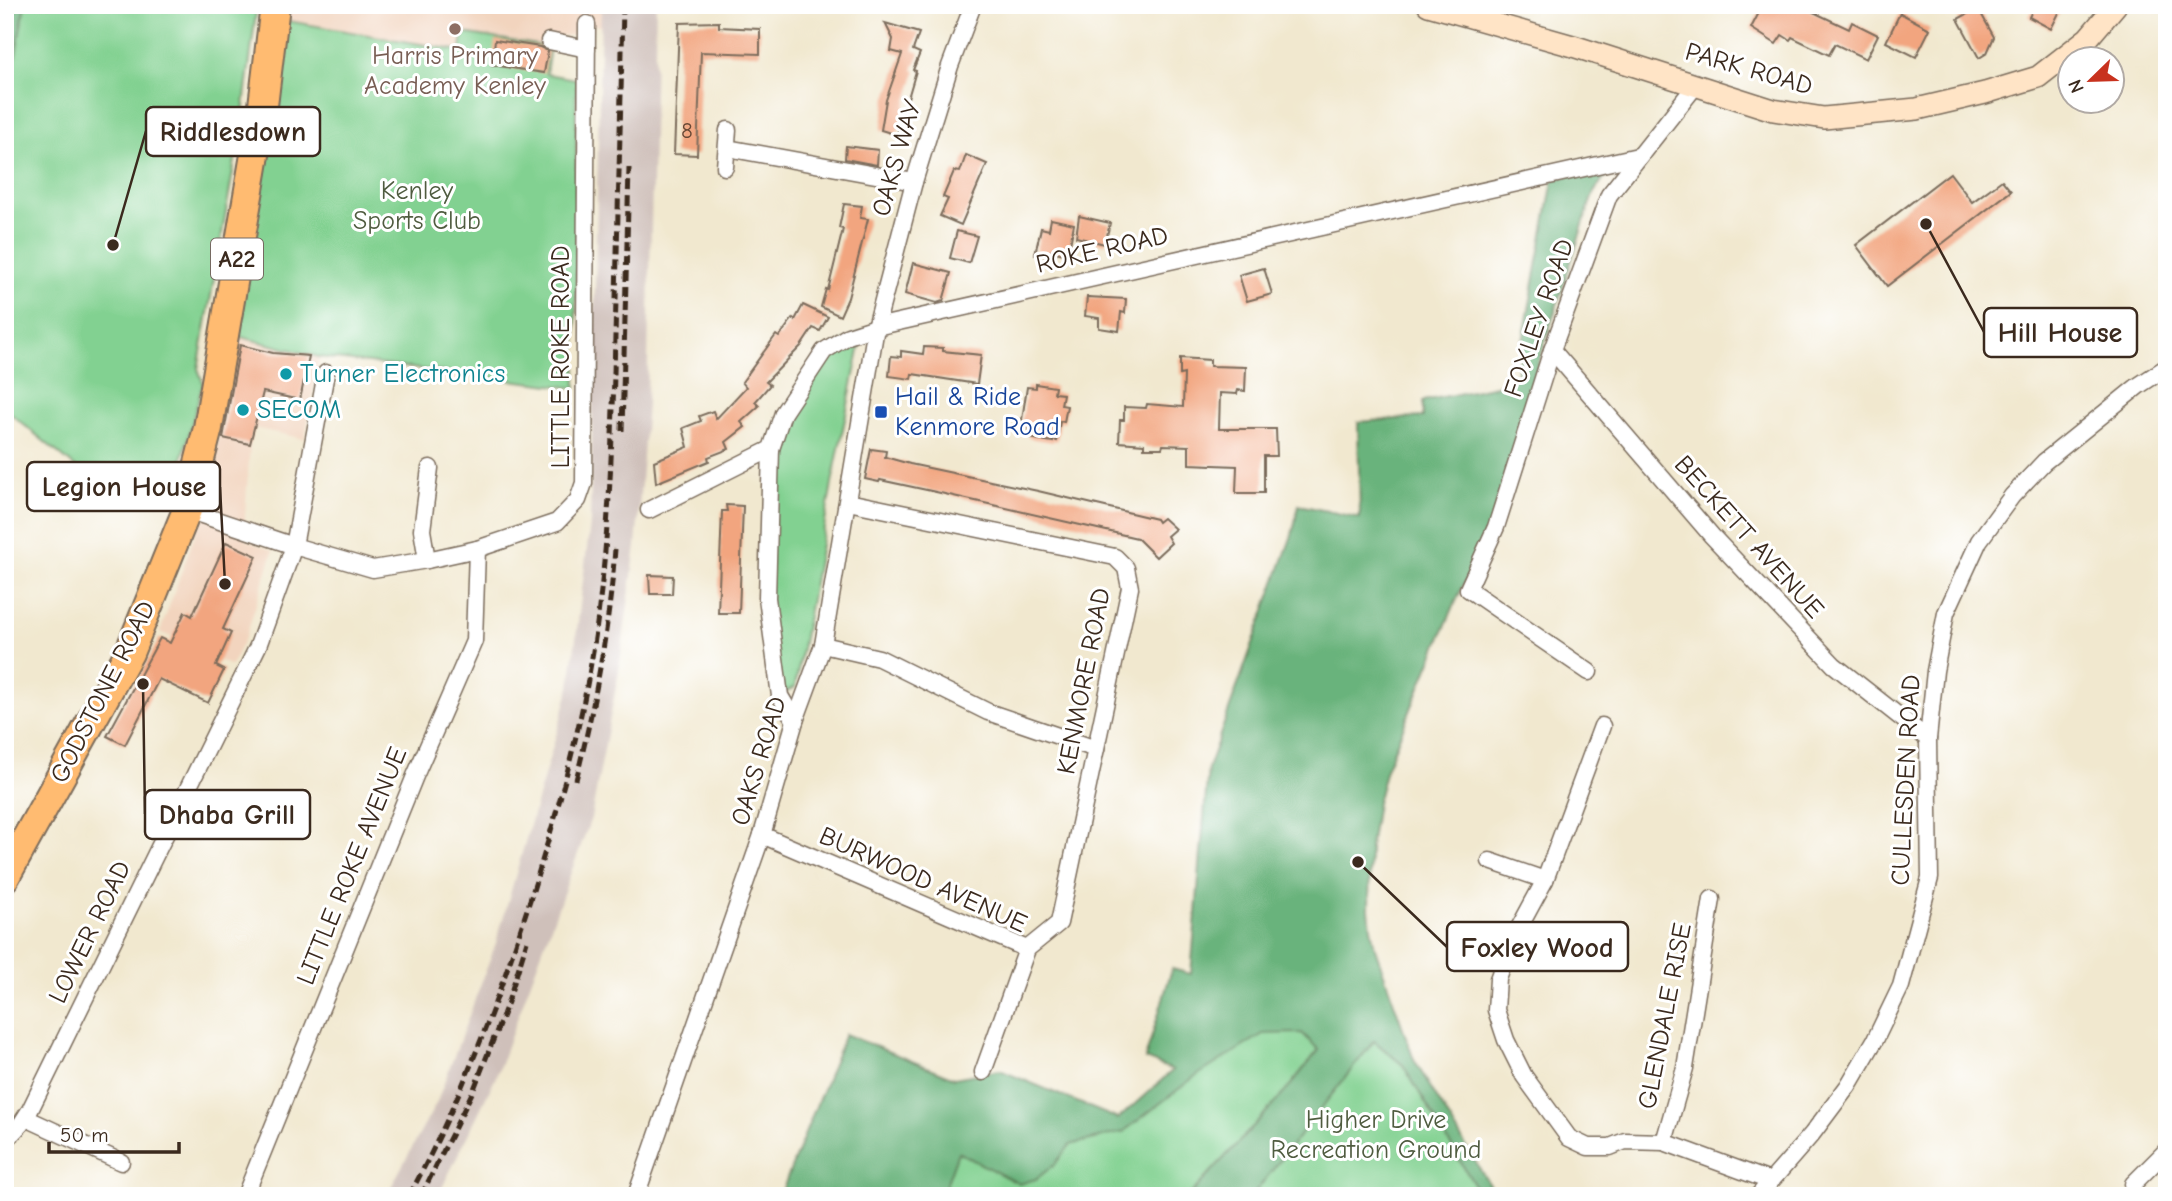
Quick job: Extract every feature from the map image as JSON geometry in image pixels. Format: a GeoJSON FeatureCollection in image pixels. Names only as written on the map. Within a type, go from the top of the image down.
{"type":"FeatureCollection","features":[{"type":"Feature","properties":{"kind":"highway","name":"GODSTONE ROAD"},"geometry":{"type":"LineString","coordinates":[[5,877],[129,653],[187,510],[208,428],[262,114],[275,5]]}},
{"type":"Feature","properties":{"kind":"street","name":"OAKS WAY"},"geometry":{"type":"LineString","coordinates":[[876,327],[915,182],[950,66],[973,5]]}},
{"type":"Feature","properties":{"kind":"street","name":"PARK ROAD"},"geometry":{"type":"LineString","coordinates":[[1427,5],[1563,43],[1773,110],[1824,118],[1917,109],[2038,77],[2088,38],[2116,5]]}},
{"type":"Feature","properties":{"kind":"street","name":"LITTLE ROKE ROAD"},"geometry":{"type":"LineString","coordinates":[[187,510],[373,569],[477,549],[557,522],[578,500],[584,483],[587,24]]}},
{"type":"Feature","properties":{"kind":"street"},"geometry":{"type":"LineString","coordinates":[[549,41],[587,49]]}},
{"type":"Feature","properties":{"kind":"street","name":"FOXLEY ROAD"},"geometry":{"type":"LineString","coordinates":[[1589,672],[1468,589],[1496,527],[1552,351],[1609,195],[1696,85]]}},
{"type":"Feature","properties":{"kind":"street"},"geometry":{"type":"LineString","coordinates":[[725,167],[728,130]]}},
{"type":"Feature","properties":{"kind":"street"},"geometry":{"type":"LineString","coordinates":[[727,148],[915,182]]}},
{"type":"Feature","properties":{"kind":"street","name":"ROKE ROAD"},"geometry":{"type":"LineString","coordinates":[[795,721],[780,695],[767,598],[771,449],[783,413],[824,351],[848,336],[876,327],[1638,156]]}},
{"type":"Feature","properties":{"kind":"street","name":"OAKS ROAD"},"geometry":{"type":"LineString","coordinates":[[636,1196],[762,835],[795,721],[823,645],[876,327]]}},
{"type":"Feature","properties":{"kind":"street","name":"BECKETT AVENUE"},"geometry":{"type":"LineString","coordinates":[[1552,351],[1712,536],[1834,665],[1928,739]]}},
{"type":"Feature","properties":{"kind":"street","name":"CULLESDEN ROAD"},"geometry":{"type":"LineString","coordinates":[[1758,1196],[1812,1134],[1848,1086],[1875,1040],[1901,986],[1930,878],[1928,739],[1946,613],[1979,541],[2012,496],[2044,463],[2138,386],[2167,367]]}},
{"type":"Feature","properties":{"kind":"street","name":"LOWER ROAD"},"geometry":{"type":"LineString","coordinates":[[5,1141],[26,1118],[258,646],[294,546],[326,373]]}},
{"type":"Feature","properties":{"kind":"street"},"geometry":{"type":"LineString","coordinates":[[649,510],[771,449]]}},
{"type":"Feature","properties":{"kind":"street"},"geometry":{"type":"LineString","coordinates":[[427,560],[422,530],[430,468]]}},
{"type":"Feature","properties":{"kind":"street","name":"KENMORE ROAD"},"geometry":{"type":"LineString","coordinates":[[848,502],[1115,557],[1126,568],[1130,588],[1059,923],[1027,949]]}},
{"type":"Feature","properties":{"kind":"street","name":"LITTLE ROKE AVENUE"},"geometry":{"type":"LineString","coordinates":[[245,1196],[415,776],[474,641],[477,549]]}},
{"type":"Feature","properties":{"kind":"street"},"geometry":{"type":"LineString","coordinates":[[823,645],[879,658],[988,712],[1096,749]]}},
{"type":"Feature","properties":{"kind":"street"},"geometry":{"type":"LineString","coordinates":[[1602,726],[1545,880],[1513,939],[1498,979],[1496,1010],[1506,1041],[1524,1076],[1569,1138],[1588,1147],[1610,1147],[1625,1141],[1664,1142],[1770,1181]]}},
{"type":"Feature","properties":{"kind":"street","name":"BURWOOD AVENUE"},"geometry":{"type":"LineString","coordinates":[[762,835],[1027,949],[983,1072]]}},
{"type":"Feature","properties":{"kind":"street"},"geometry":{"type":"LineString","coordinates":[[1490,861],[1545,880]]}},
{"type":"Feature","properties":{"kind":"street","name":"GLENDALE RISE"},"geometry":{"type":"LineString","coordinates":[[1664,1142],[1685,1068],[1712,900]]}},
{"type":"Feature","properties":{"kind":"street"},"geometry":{"type":"LineString","coordinates":[[26,1118],[121,1162]]}},
{"type":"Feature","properties":{"kind":"street"},"geometry":{"type":"LineString","coordinates":[[2133,1185],[2167,1150]]}},
{"type":"Feature","properties":{"kind":"shaded area","name":"Harris Primary Academy Kenley"},"geometry":{"type":"Polygon","coordinates":[[[284,5],[601,5],[601,26],[582,24],[579,31],[562,36],[547,46],[463,33],[460,51],[282,20],[284,5]]]}},
{"type":"Feature","properties":{"kind":"shaded area"},"geometry":{"type":"Polygon","coordinates":[[[601,5],[656,5],[647,404],[636,546],[618,676],[591,818],[495,1079],[438,1196],[386,1196],[437,1102],[496,943],[570,687],[590,524],[601,5]]]}},
{"type":"Feature","properties":{"kind":"shaded area"},"geometry":{"type":"Polygon","coordinates":[[[237,336],[319,357],[305,439],[254,428],[250,444],[246,540],[273,551],[246,636],[231,666],[160,632],[205,506],[237,336]]]}},
{"type":"Feature","properties":{"kind":"green space"},"geometry":{"type":"Polygon","coordinates":[[[5,5],[257,5],[242,121],[198,369],[203,383],[172,495],[133,482],[85,475],[5,409],[5,5]]]}},
{"type":"Feature","properties":{"kind":"green space"},"geometry":{"type":"Polygon","coordinates":[[[5,5],[25,5],[5,113],[5,5]]]}},
{"type":"Feature","properties":{"kind":"green space","name":"Kenley Sports Club"},"geometry":{"type":"Polygon","coordinates":[[[282,20],[461,51],[463,33],[550,47],[546,74],[576,79],[576,388],[319,357],[237,336],[282,20]]]}},
{"type":"Feature","properties":{"kind":"green space"},"geometry":{"type":"Polygon","coordinates":[[[1623,163],[1603,179],[1593,194],[1542,351],[1491,523],[1386,769],[1370,847],[1369,910],[1375,948],[1414,1060],[1496,1196],[1481,1196],[1403,1065],[1374,1041],[1252,1196],[1189,1196],[1285,1092],[1319,1050],[1302,1033],[1263,1034],[1193,1078],[1123,1132],[1070,1145],[1055,1164],[1036,1179],[1019,1184],[958,1152],[942,1196],[780,1196],[845,1034],[954,1078],[1000,1070],[1118,1119],[1173,1070],[1145,1059],[1172,969],[1191,974],[1208,768],[1292,535],[1299,505],[1360,518],[1358,422],[1423,417],[1423,401],[1496,386],[1517,374],[1553,180],[1623,163]]]}},
{"type":"Feature","properties":{"kind":"green space"},"geometry":{"type":"Polygon","coordinates":[[[863,331],[795,687],[780,695],[767,598],[771,449],[824,351],[863,331]]]}},
{"type":"Feature","properties":{"kind":"green space"},"geometry":{"type":"Polygon","coordinates":[[[1263,1033],[1302,1033],[1319,1049],[1285,1092],[1189,1196],[942,1196],[958,1152],[1019,1183],[1037,1177],[1071,1145],[1095,1137],[1263,1033]]]}},
{"type":"Feature","properties":{"kind":"green space","name":"Higher Drive Recreation Ground"},"geometry":{"type":"Polygon","coordinates":[[[1374,1041],[1403,1065],[1481,1196],[1252,1196],[1374,1041]]]}},
{"type":"Feature","properties":{"kind":"building"},"geometry":{"type":"Polygon","coordinates":[[[1763,5],[1812,5],[1809,10],[1849,29],[1852,22],[1878,35],[1866,59],[1835,44],[1829,55],[1782,35],[1776,44],[1751,28],[1763,5]]]}},
{"type":"Feature","properties":{"kind":"building"},"geometry":{"type":"Polygon","coordinates":[[[2035,5],[2063,5],[2051,29],[2029,17],[2035,5]]]}},
{"type":"Feature","properties":{"kind":"building"},"geometry":{"type":"Polygon","coordinates":[[[1978,8],[1994,37],[1987,53],[1979,58],[1958,19],[1978,8]]]}},
{"type":"Feature","properties":{"kind":"building"},"geometry":{"type":"Polygon","coordinates":[[[1900,13],[1930,29],[1916,57],[1886,42],[1900,13]]]}},
{"type":"Feature","properties":{"kind":"building"},"geometry":{"type":"Polygon","coordinates":[[[719,22],[719,27],[760,29],[760,54],[701,52],[697,155],[674,154],[679,23],[719,22]]]}},
{"type":"Feature","properties":{"kind":"building"},"geometry":{"type":"Polygon","coordinates":[[[885,23],[919,33],[913,50],[920,53],[913,70],[916,71],[897,135],[881,130],[886,100],[902,54],[891,51],[893,39],[885,23]]]}},
{"type":"Feature","properties":{"kind":"building"},"geometry":{"type":"Polygon","coordinates":[[[495,40],[540,47],[548,51],[544,73],[492,65],[495,40]]]}},
{"type":"Feature","properties":{"kind":"building"},"geometry":{"type":"Polygon","coordinates":[[[846,146],[878,150],[877,165],[845,159],[846,146]]]}},
{"type":"Feature","properties":{"kind":"building"},"geometry":{"type":"Polygon","coordinates":[[[966,155],[987,164],[961,225],[940,216],[948,199],[943,197],[954,171],[960,172],[966,155]]]}},
{"type":"Feature","properties":{"kind":"building"},"geometry":{"type":"Polygon","coordinates":[[[1950,173],[1972,202],[2002,180],[2011,191],[1887,286],[1856,245],[1950,173]]]}},
{"type":"Feature","properties":{"kind":"building"},"geometry":{"type":"Polygon","coordinates":[[[844,204],[862,206],[860,218],[868,219],[848,298],[840,316],[821,307],[826,289],[828,290],[843,229],[839,228],[844,204]]]}},
{"type":"Feature","properties":{"kind":"building"},"geometry":{"type":"Polygon","coordinates":[[[1079,216],[1110,223],[1105,244],[1076,237],[1079,216]]]}},
{"type":"Feature","properties":{"kind":"building"},"geometry":{"type":"Polygon","coordinates":[[[1051,219],[1074,224],[1068,255],[1051,251],[1050,256],[1035,254],[1041,228],[1049,230],[1051,219]]]}},
{"type":"Feature","properties":{"kind":"building"},"geometry":{"type":"Polygon","coordinates":[[[957,231],[977,236],[969,263],[950,258],[957,231]]]}},
{"type":"Feature","properties":{"kind":"building"},"geometry":{"type":"Polygon","coordinates":[[[913,263],[951,273],[943,301],[937,303],[905,294],[913,263]]]}},
{"type":"Feature","properties":{"kind":"building"},"geometry":{"type":"Polygon","coordinates":[[[1264,268],[1272,294],[1247,301],[1239,275],[1264,268]]]}},
{"type":"Feature","properties":{"kind":"building"},"geometry":{"type":"Polygon","coordinates":[[[1087,297],[1126,299],[1125,313],[1121,312],[1119,331],[1099,328],[1099,318],[1085,316],[1087,297]]]}},
{"type":"Feature","properties":{"kind":"building"},"geometry":{"type":"Polygon","coordinates":[[[803,305],[828,317],[820,331],[813,328],[801,346],[766,382],[770,385],[755,402],[759,406],[741,422],[745,427],[726,442],[729,449],[708,457],[709,461],[656,483],[654,461],[688,447],[683,428],[701,421],[699,416],[713,411],[716,419],[746,387],[742,382],[776,335],[779,337],[793,318],[795,320],[803,305]]]}},
{"type":"Feature","properties":{"kind":"building","name":"SECOM"},"geometry":{"type":"Polygon","coordinates":[[[240,345],[273,353],[309,356],[300,400],[263,392],[250,444],[223,438],[240,345]]]}},
{"type":"Feature","properties":{"kind":"building"},"geometry":{"type":"Polygon","coordinates":[[[924,347],[981,355],[977,384],[912,374],[911,379],[889,376],[891,356],[901,357],[901,351],[923,354],[924,347]]]}},
{"type":"Feature","properties":{"kind":"building"},"geometry":{"type":"Polygon","coordinates":[[[1180,358],[1210,360],[1210,366],[1246,367],[1245,391],[1238,390],[1237,394],[1220,393],[1219,429],[1276,429],[1277,456],[1264,456],[1264,493],[1236,493],[1237,466],[1189,464],[1189,446],[1163,445],[1162,448],[1144,448],[1144,444],[1119,442],[1120,420],[1124,420],[1124,407],[1146,408],[1147,404],[1183,407],[1184,374],[1180,375],[1180,358]]]}},
{"type":"Feature","properties":{"kind":"building"},"geometry":{"type":"Polygon","coordinates":[[[1036,384],[1055,387],[1054,393],[1063,394],[1061,405],[1067,406],[1064,422],[1060,421],[1057,441],[1028,438],[1030,427],[1021,426],[1027,387],[1036,388],[1036,384]]]}},
{"type":"Feature","properties":{"kind":"building"},"geometry":{"type":"Polygon","coordinates":[[[871,449],[886,451],[885,457],[910,464],[1038,491],[1156,519],[1158,522],[1163,518],[1175,529],[1167,536],[1171,543],[1156,557],[1137,538],[936,492],[865,479],[871,449]]]}},
{"type":"Feature","properties":{"kind":"building"},"geometry":{"type":"Polygon","coordinates":[[[726,505],[743,506],[739,613],[718,613],[722,511],[727,511],[726,505]]]}},
{"type":"Feature","properties":{"kind":"building"},"geometry":{"type":"Polygon","coordinates":[[[226,542],[257,556],[223,629],[231,633],[216,666],[224,670],[208,703],[159,679],[125,745],[107,736],[160,638],[170,643],[185,612],[192,616],[226,542]]]}},
{"type":"Feature","properties":{"kind":"building"},"geometry":{"type":"Polygon","coordinates":[[[649,575],[673,576],[672,594],[650,594],[649,575]]]}},
{"type":"Feature","properties":{"kind":"railway"},"geometry":{"type":"LineString","coordinates":[[409,1196],[466,1077],[512,954],[558,806],[575,740],[595,641],[607,530],[611,454],[623,5]]}},
{"type":"Feature","properties":{"kind":"railway"},"geometry":{"type":"LineString","coordinates":[[622,431],[629,168]]}},
{"type":"Feature","properties":{"kind":"railway"},"geometry":{"type":"LineString","coordinates":[[576,780],[600,666],[615,549]]}},
{"type":"Feature","properties":{"kind":"railway"},"geometry":{"type":"LineString","coordinates":[[421,1196],[474,1089],[508,1002],[527,941]]}},
{"type":"Feature","properties":{"kind":"place","name":"Harris Primary Academy Kenley"},"geometry":{"type":"Point","coordinates":[455,29]}},
{"type":"Feature","properties":{"kind":"place","name":"Hill House"},"geometry":{"type":"Point","coordinates":[1926,224]}},
{"type":"Feature","properties":{"kind":"place","name":"Riddlesdown"},"geometry":{"type":"Point","coordinates":[113,245]}},
{"type":"Feature","properties":{"kind":"place","name":"Turner Electronics"},"geometry":{"type":"Point","coordinates":[286,374]}},
{"type":"Feature","properties":{"kind":"place","name":"SECOM"},"geometry":{"type":"Point","coordinates":[243,410]}},
{"type":"Feature","properties":{"kind":"place","name":"Hail & Ride Kenmore Road"},"geometry":{"type":"Point","coordinates":[881,412]}},
{"type":"Feature","properties":{"kind":"place","name":"Legion House"},"geometry":{"type":"Point","coordinates":[225,584]}},
{"type":"Feature","properties":{"kind":"place","name":"Dhaba Grill"},"geometry":{"type":"Point","coordinates":[143,684]}},
{"type":"Feature","properties":{"kind":"place","name":"Foxley Wood"},"geometry":{"type":"Point","coordinates":[1358,862]}}]}
